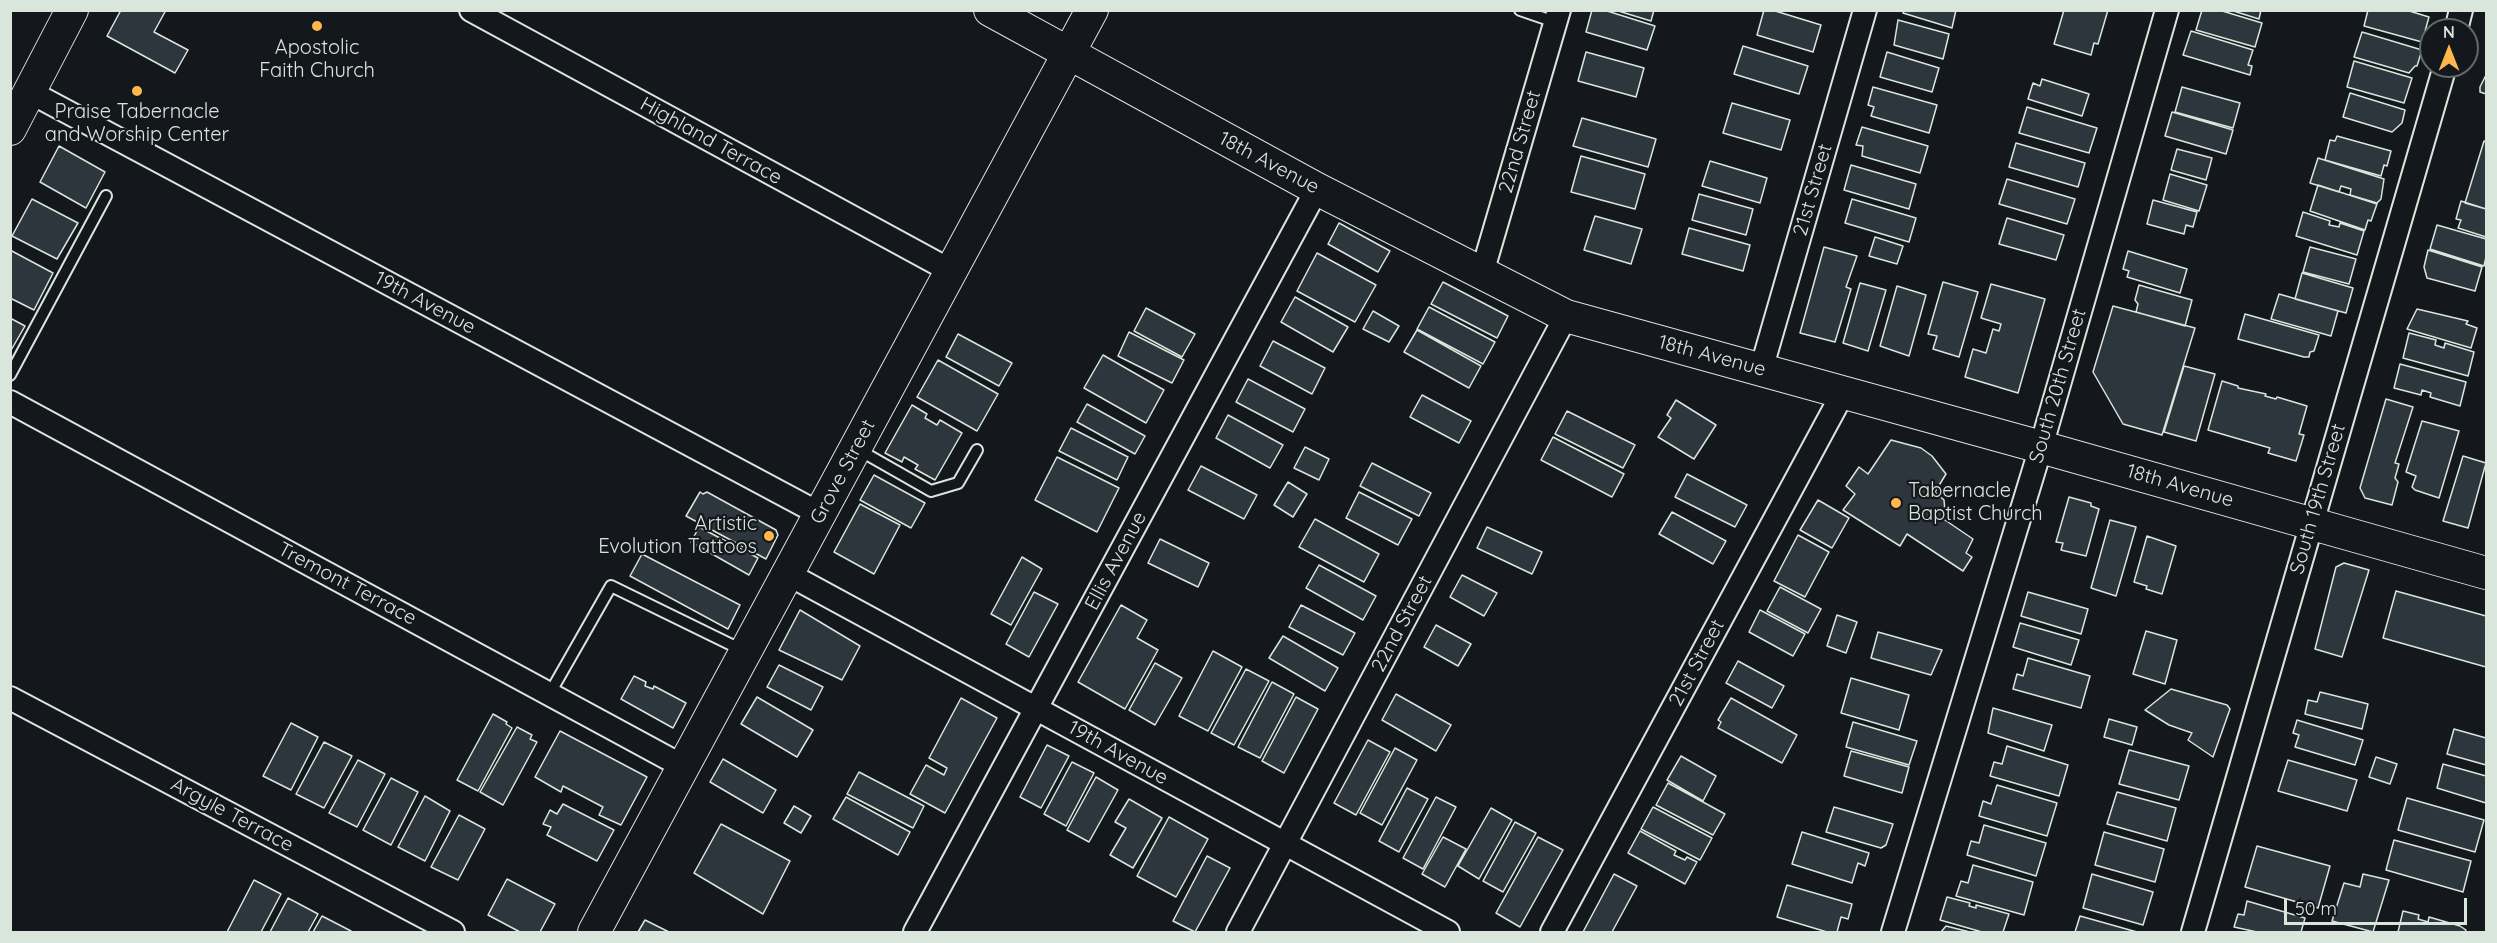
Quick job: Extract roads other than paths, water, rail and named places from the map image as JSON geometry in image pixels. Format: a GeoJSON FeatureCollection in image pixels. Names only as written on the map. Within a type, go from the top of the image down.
{"type":"FeatureCollection","features":[{"type":"Feature","properties":{"kind":"main road"},"geometry":{"type":"LineString","coordinates":[[10,129],[72,10]]}},
{"type":"Feature","properties":{"kind":"main road","name":"18th Avenue"},"geometry":{"type":"LineString","coordinates":[[990,10],[1317,189],[1566,316],[2487,573]]}},
{"type":"Feature","properties":{"kind":"main road","name":"Grove Street"},"geometry":{"type":"LineString","coordinates":[[594,933],[1092,10]]}},
{"type":"Feature","properties":{"kind":"street","name":"Highland Terrace"},"geometry":{"type":"LineString","coordinates":[[471,10],[951,272]]}},
{"type":"Feature","properties":{"kind":"street","name":"21st Street"},"geometry":{"type":"LineString","coordinates":[[1761,370],[1865,10]]}},
{"type":"Feature","properties":{"kind":"street","name":"South 20th Street"},"geometry":{"type":"LineString","coordinates":[[1893,933],[2041,447],[2167,10]]}},
{"type":"Feature","properties":{"kind":"street","name":"22nd Street"},"geometry":{"type":"LineString","coordinates":[[1482,273],[1557,16]]}},
{"type":"Feature","properties":{"kind":"street","name":"South 19th Street"},"geometry":{"type":"LineString","coordinates":[[2193,933],[2441,78]]}},
{"type":"Feature","properties":{"kind":"street","name":"19th Avenue"},"geometry":{"type":"LineString","coordinates":[[30,92],[820,514]]}},
{"type":"Feature","properties":{"kind":"street","name":"Ellis Avenue"},"geometry":{"type":"LineString","coordinates":[[915,933],[1317,189]]}},
{"type":"Feature","properties":{"kind":"street","name":"22nd Street"},"geometry":{"type":"LineString","coordinates":[[1238,933],[1566,316]]}},
{"type":"Feature","properties":{"kind":"street","name":"21st Street"},"geometry":{"type":"LineString","coordinates":[[1552,933],[1843,393]]}},
{"type":"Feature","properties":{"kind":"street","name":"Tremont Terrace"},"geometry":{"type":"LineString","coordinates":[[10,402],[684,767]]}},
{"type":"Feature","properties":{"kind":"street","name":"19th Avenue"},"geometry":{"type":"LineString","coordinates":[[788,574],[1448,933]]}},
{"type":"Feature","properties":{"kind":"street","name":"Argyle Terrace"},"geometry":{"type":"LineString","coordinates":[[10,698],[453,933]]}},
{"type":"Feature","properties":{"kind":"lane"},"geometry":{"type":"LineString","coordinates":[[1520,10],[1557,16]]}},
{"type":"Feature","properties":{"kind":"lane"},"geometry":{"type":"LineString","coordinates":[[10,375],[106,196]]}},
{"type":"Feature","properties":{"kind":"lane"},"geometry":{"type":"LineString","coordinates":[[856,448],[931,491],[958,483],[977,450]]}},
{"type":"Feature","properties":{"kind":"lane"},"geometry":{"type":"LineString","coordinates":[[550,693],[611,586],[746,652]]}},
{"type":"Feature","properties":{"kind":"place","name":"Apostolic Faith Church"},"geometry":{"type":"Point","coordinates":[317,26]}},
{"type":"Feature","properties":{"kind":"place","name":"Praise Tabernacle and Worship Center"},"geometry":{"type":"Point","coordinates":[137,91]}},
{"type":"Feature","properties":{"kind":"place","name":"Tabernacle Baptist Church"},"geometry":{"type":"Point","coordinates":[1896,503]}},
{"type":"Feature","properties":{"kind":"place","name":"Artistic Evolution Tattoos"},"geometry":{"type":"Point","coordinates":[769,536]}}]}
